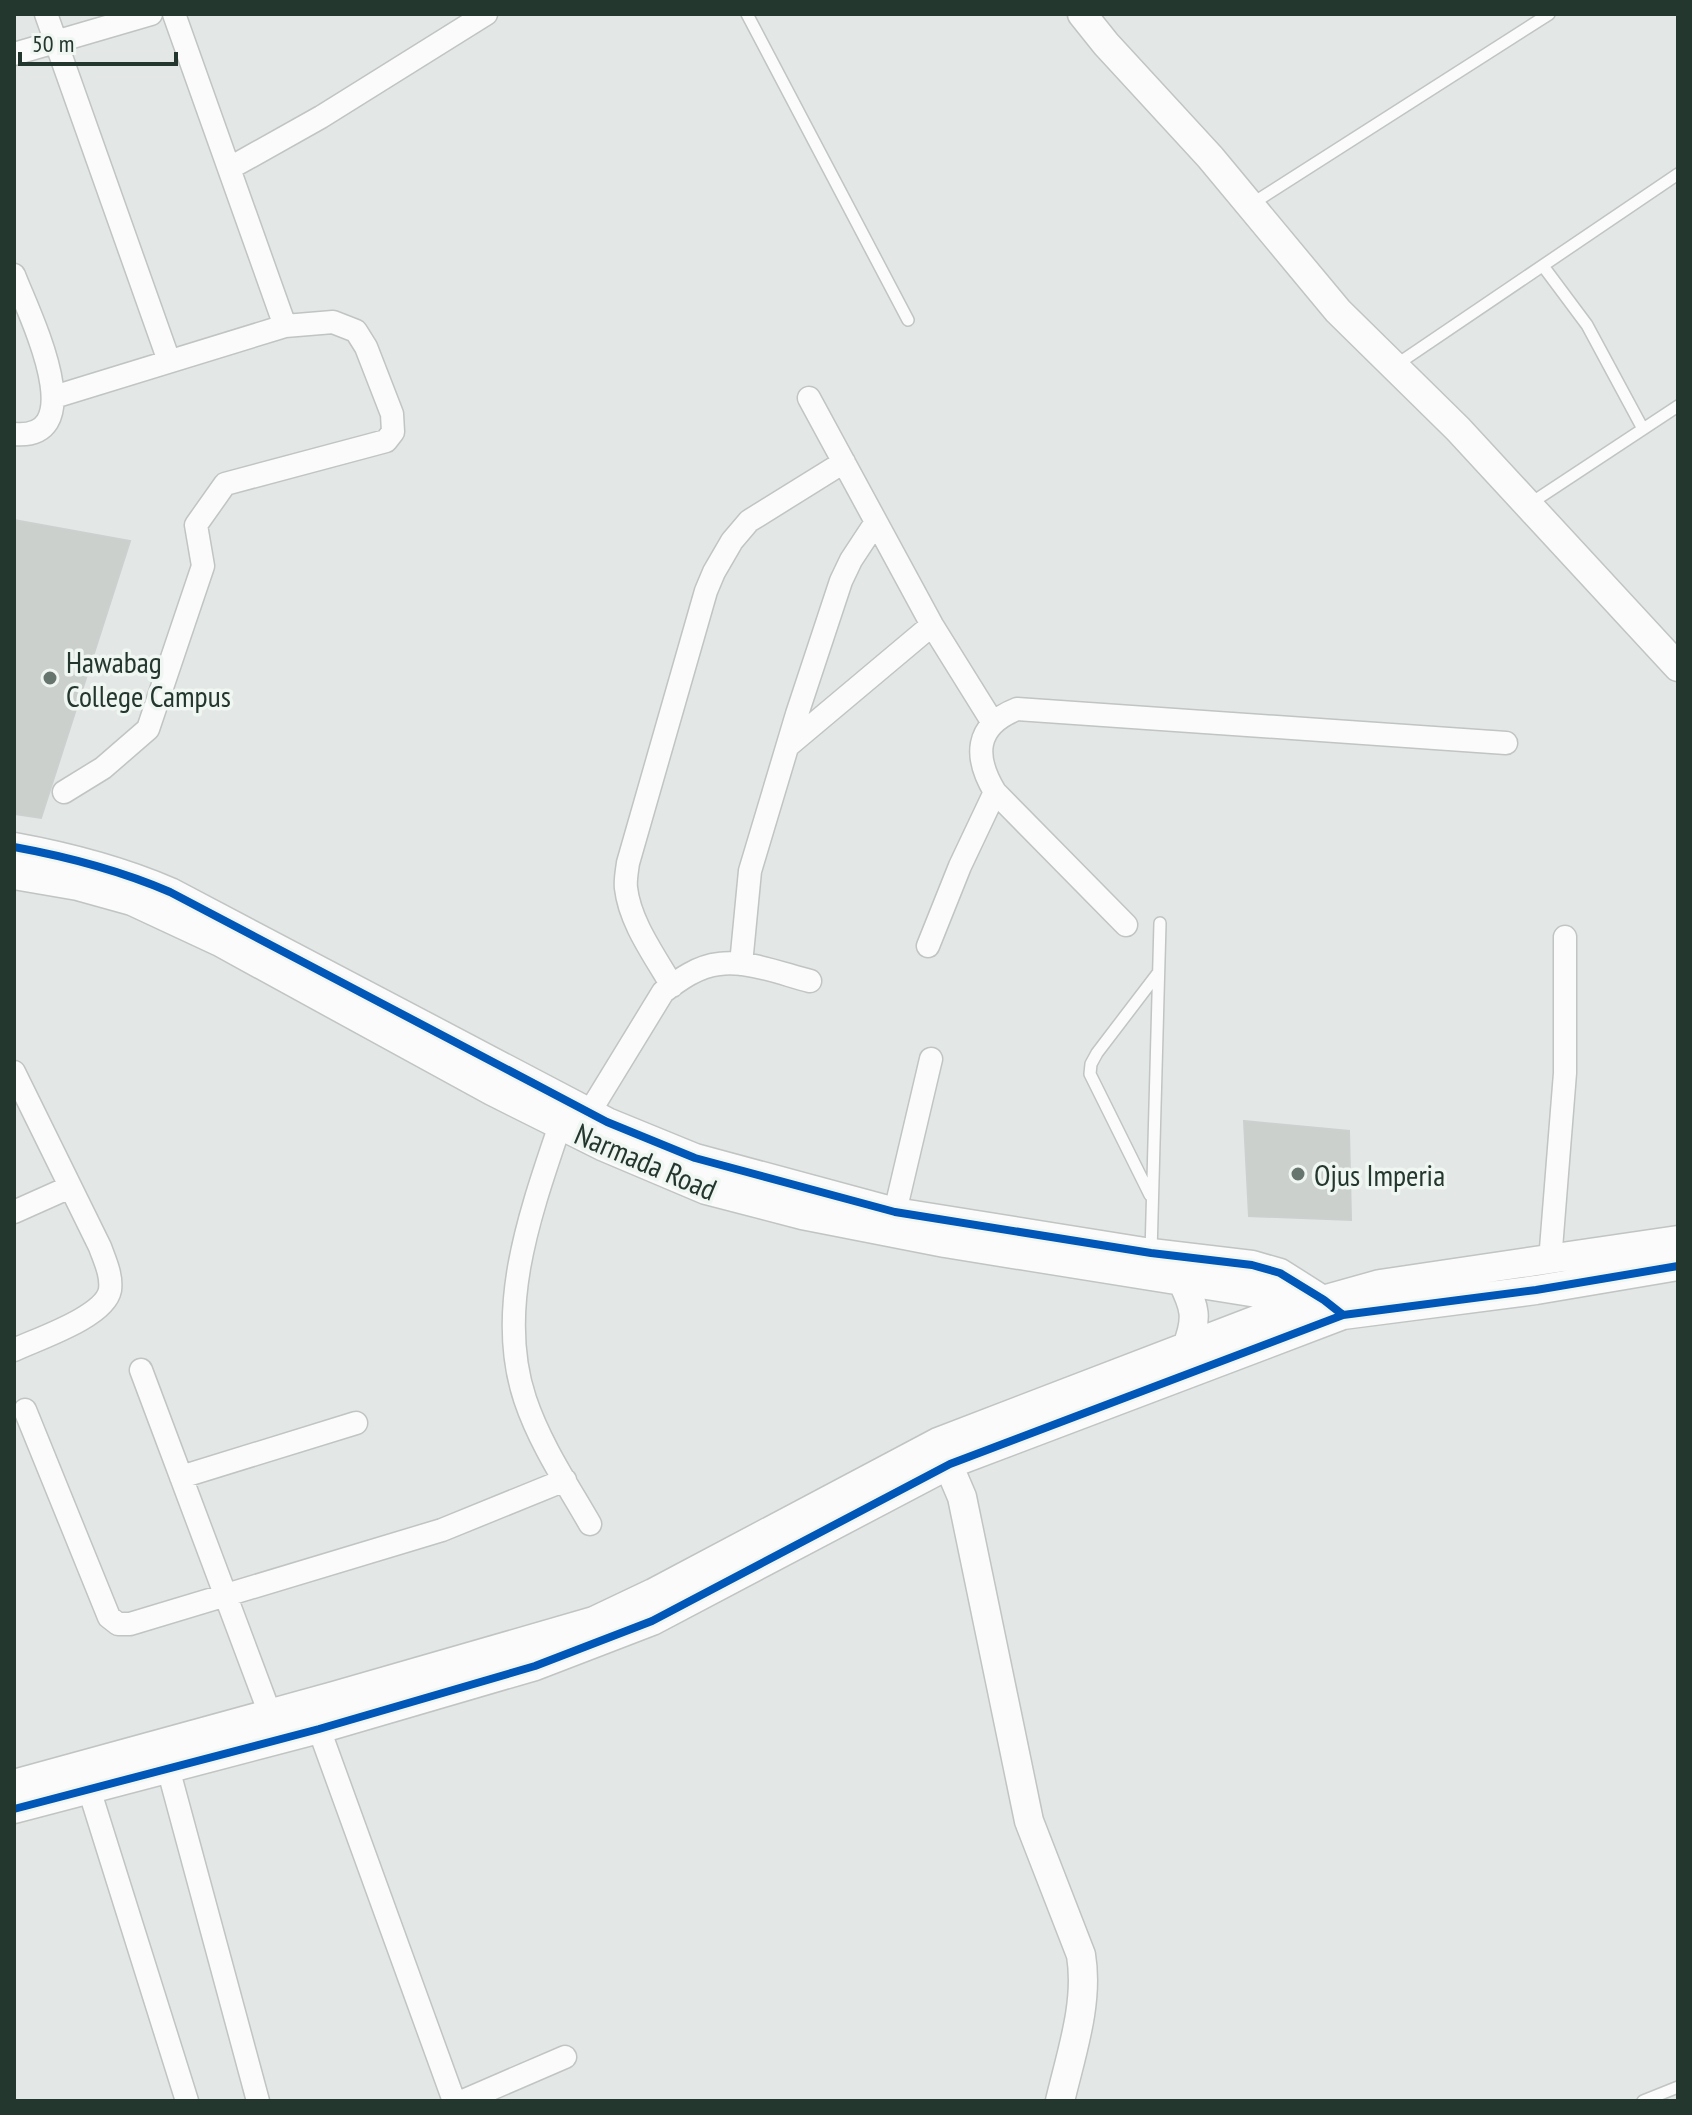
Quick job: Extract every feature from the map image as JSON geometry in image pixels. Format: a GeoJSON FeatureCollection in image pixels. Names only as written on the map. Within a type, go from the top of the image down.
{"type":"FeatureCollection","features":[{"type":"Feature","properties":{"kind":"street"},"geometry":{"type":"LineString","coordinates":[[46,14],[169,361]]}},
{"type":"Feature","properties":{"kind":"street"},"geometry":{"type":"LineString","coordinates":[[14,54],[151,14]]}},
{"type":"Feature","properties":{"kind":"street"},"geometry":{"type":"LineString","coordinates":[[174,14],[285,326]]}},
{"type":"Feature","properties":{"kind":"street"},"geometry":{"type":"LineString","coordinates":[[230,168],[321,117],[486,14]]}},
{"type":"Feature","properties":{"kind":"street"},"geometry":{"type":"LineString","coordinates":[[1082,14],[1250,205],[1338,311],[1458,429],[1678,667]]}},
{"type":"Feature","properties":{"kind":"street"},"geometry":{"type":"LineString","coordinates":[[14,275],[44,353],[54,397],[52,416],[41,430],[14,434]]}},
{"type":"Feature","properties":{"kind":"street"},"geometry":{"type":"LineString","coordinates":[[54,397],[285,326],[333,322],[356,331],[366,347],[392,414],[393,432],[386,441],[225,484],[196,525],[203,566],[148,729],[103,768],[64,792]]}},
{"type":"Feature","properties":{"kind":"street"},"geometry":{"type":"LineString","coordinates":[[809,398],[932,625],[993,723]]}},
{"type":"Feature","properties":{"kind":"street"},"geometry":{"type":"LineString","coordinates":[[672,986],[645,939],[625,887],[628,863],[706,591],[732,541],[749,521],[844,462]]}},
{"type":"Feature","properties":{"kind":"street"},"geometry":{"type":"LineString","coordinates":[[741,964],[750,871],[788,745],[841,581],[876,522]]}},
{"type":"Feature","properties":{"kind":"street"},"geometry":{"type":"LineString","coordinates":[[788,745],[932,625]]}},
{"type":"Feature","properties":{"kind":"street"},"geometry":{"type":"LineString","coordinates":[[1126,925],[995,792],[983,773],[979,758],[983,741],[993,723],[1005,714],[1017,709],[1506,743]]}},
{"type":"Feature","properties":{"kind":"street"},"geometry":{"type":"LineString","coordinates":[[928,946],[960,866],[995,792]]}},
{"type":"Feature","properties":{"kind":"street"},"geometry":{"type":"LineString","coordinates":[[14,847],[125,873],[170,892],[589,1113],[661,1146],[895,1212],[1151,1253],[1252,1265],[1280,1273],[1321,1312]]}},
{"type":"Feature","properties":{"kind":"street","name":"Narmada Road"},"geometry":{"type":"LineString","coordinates":[[14,876],[78,886],[132,901],[195,930],[560,1125],[706,1190],[802,1215],[945,1243],[1257,1293],[1321,1312]]}},
{"type":"Feature","properties":{"kind":"street"},"geometry":{"type":"LineString","coordinates":[[1550,1261],[1565,1073],[1565,937]]}},
{"type":"Feature","properties":{"kind":"street"},"geometry":{"type":"LineString","coordinates":[[589,1113],[663,992],[672,986],[702,969],[719,964],[741,964],[810,981]]}},
{"type":"Feature","properties":{"kind":"street"},"geometry":{"type":"LineString","coordinates":[[895,1212],[931,1059]]}},
{"type":"Feature","properties":{"kind":"street"},"geometry":{"type":"LineString","coordinates":[[14,1072],[100,1247],[110,1276],[109,1294],[100,1306],[74,1323],[14,1350]]}},
{"type":"Feature","properties":{"kind":"street"},"geometry":{"type":"LineString","coordinates":[[560,1125],[530,1211],[513,1329],[517,1371],[526,1401],[546,1447],[590,1524]]}},
{"type":"Feature","properties":{"kind":"street"},"geometry":{"type":"LineString","coordinates":[[14,1212],[70,1187]]}},
{"type":"Feature","properties":{"kind":"street"},"geometry":{"type":"LineString","coordinates":[[14,1809],[319,1729],[535,1666],[652,1621],[782,1555],[944,1453],[1321,1312],[1380,1284],[1678,1240]]}},
{"type":"Feature","properties":{"kind":"street"},"geometry":{"type":"LineString","coordinates":[[14,1784],[594,1621],[944,1453],[1187,1346],[1269,1315],[1536,1290],[1678,1266]]}},
{"type":"Feature","properties":{"kind":"street"},"geometry":{"type":"LineString","coordinates":[[1182,1281],[1194,1311],[1195,1326],[1187,1346]]}},
{"type":"Feature","properties":{"kind":"street"},"geometry":{"type":"LineString","coordinates":[[141,1370],[270,1714]]}},
{"type":"Feature","properties":{"kind":"street"},"geometry":{"type":"LineString","coordinates":[[25,1410],[109,1617],[118,1624],[130,1624],[442,1530],[565,1480]]}},
{"type":"Feature","properties":{"kind":"street"},"geometry":{"type":"LineString","coordinates":[[181,1477],[356,1423]]}},
{"type":"Feature","properties":{"kind":"street"},"geometry":{"type":"LineString","coordinates":[[944,1453],[962,1497],[1029,1821],[1084,1970],[1081,2008],[1060,2101]]}},
{"type":"Feature","properties":{"kind":"street"},"geometry":{"type":"LineString","coordinates":[[270,1714],[319,1729]]}},
{"type":"Feature","properties":{"kind":"street"},"geometry":{"type":"LineString","coordinates":[[319,1729],[454,2101]]}},
{"type":"Feature","properties":{"kind":"street"},"geometry":{"type":"LineString","coordinates":[[168,1768],[258,2101]]}},
{"type":"Feature","properties":{"kind":"street"},"geometry":{"type":"LineString","coordinates":[[89,1789],[187,2101]]}},
{"type":"Feature","properties":{"kind":"street"},"geometry":{"type":"LineString","coordinates":[[463,2101],[565,2057]]}},
{"type":"Feature","properties":{"kind":"lane"},"geometry":{"type":"LineString","coordinates":[[747,14],[908,320]]}},
{"type":"Feature","properties":{"kind":"lane"},"geometry":{"type":"LineString","coordinates":[[1250,205],[1549,14]]}},
{"type":"Feature","properties":{"kind":"lane"},"geometry":{"type":"LineString","coordinates":[[1396,366],[1678,174]]}},
{"type":"Feature","properties":{"kind":"lane"},"geometry":{"type":"LineString","coordinates":[[1543,266],[1587,325],[1643,429]]}},
{"type":"Feature","properties":{"kind":"lane"},"geometry":{"type":"LineString","coordinates":[[1528,506],[1678,406]]}},
{"type":"Feature","properties":{"kind":"lane"},"geometry":{"type":"LineString","coordinates":[[1151,1253],[1160,923]]}},
{"type":"Feature","properties":{"kind":"lane"},"geometry":{"type":"LineString","coordinates":[[1152,1199],[1090,1074],[1097,1053],[1158,973]]}},
{"type":"Feature","properties":{"kind":"lane"},"geometry":{"type":"LineString","coordinates":[[1643,2101],[1678,2087]]}},
{"type":"Feature","properties":{"kind":"building","name":"Hawabag College Campus"},"geometry":{"type":"Polygon","coordinates":[[[14,520],[130,541],[41,818],[14,814],[14,520]]]}},
{"type":"Feature","properties":{"kind":"building","name":"Ojus Imperia"},"geometry":{"type":"Polygon","coordinates":[[[1244,1121],[1349,1131],[1351,1220],[1249,1216],[1244,1121]]]}},
{"type":"Feature","properties":{"kind":"cycle path"},"geometry":{"type":"LineString","coordinates":[[14,847],[94,865],[170,892],[607,1122],[695,1158],[895,1212],[1151,1253],[1252,1265],[1280,1273],[1343,1315]]}},
{"type":"Feature","properties":{"kind":"cycle path"},"geometry":{"type":"LineString","coordinates":[[14,1809],[319,1729],[535,1666],[652,1621],[950,1464],[1343,1315],[1536,1290],[1678,1266]]}},
{"type":"Feature","properties":{"kind":"place","name":"Hawabag College Campus"},"geometry":{"type":"Point","coordinates":[50,678]}},
{"type":"Feature","properties":{"kind":"place","name":"Ojus Imperia"},"geometry":{"type":"Point","coordinates":[1298,1174]}}]}
